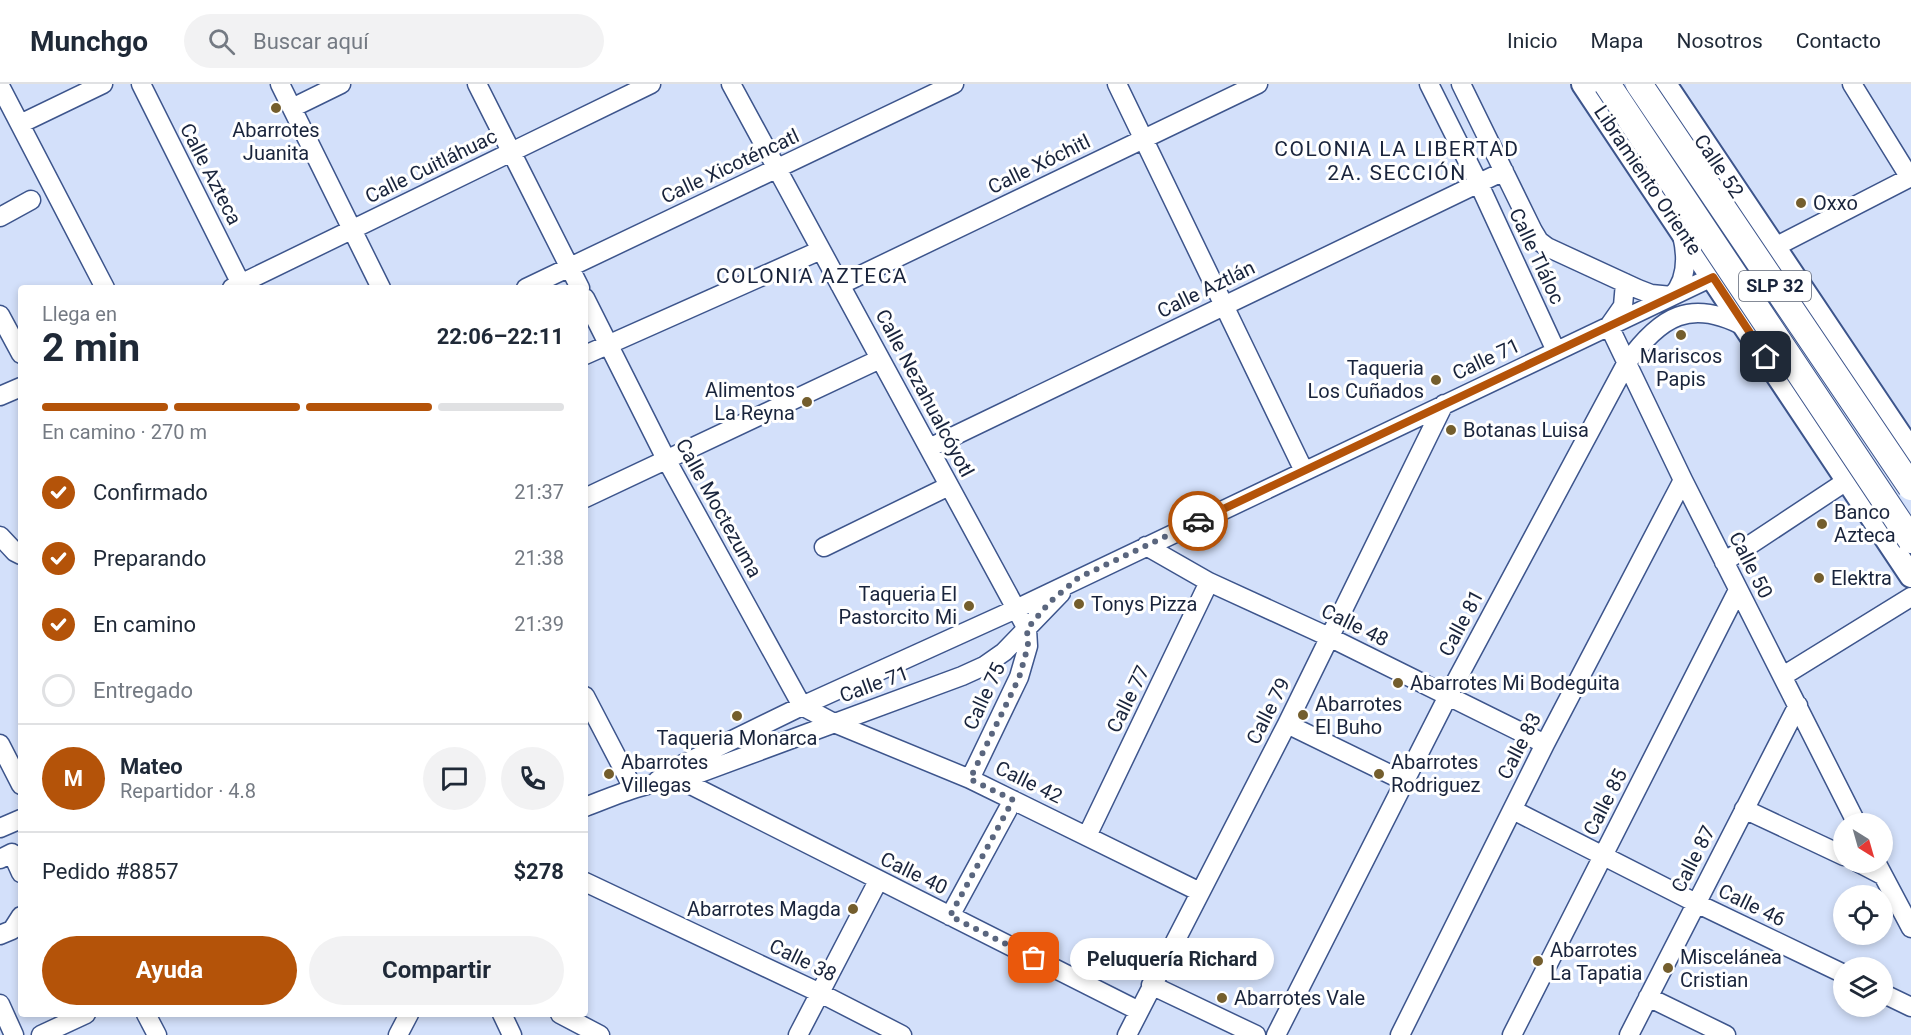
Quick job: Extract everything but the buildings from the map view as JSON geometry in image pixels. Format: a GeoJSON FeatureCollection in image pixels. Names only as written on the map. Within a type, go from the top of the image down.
{"type":"FeatureCollection","features":[{"type":"Feature","properties":{"kind":"highway","name":"Libramiento Oriente"},"geometry":{"type":"LineString","coordinates":[[1607,84],[1911,540]]}},
{"type":"Feature","properties":{"kind":"highway","name":"SLP 32"},"geometry":{"type":"LineString","coordinates":[[1639,84],[1911,487]]}},
{"type":"Feature","properties":{"kind":"main road","name":"Libramiento Oriente"},"geometry":{"type":"LineString","coordinates":[[1583,84],[1911,576]]}},
{"type":"Feature","properties":{"kind":"main road","name":"Calle 52"},"geometry":{"type":"LineString","coordinates":[[1665,84],[1773,248]]}},
{"type":"Feature","properties":{"kind":"main road"},"geometry":{"type":"LineString","coordinates":[[1681,229],[1688,236],[1707,242],[1717,241],[1726,236],[1738,221],[1741,211],[1737,192]]}},
{"type":"Feature","properties":{"kind":"main road"},"geometry":{"type":"LineString","coordinates":[[1773,248],[1911,451]]}},
{"type":"Feature","properties":{"kind":"main road"},"geometry":{"type":"LineString","coordinates":[[1747,328],[1743,312],[1745,302],[1757,284],[1767,279],[1778,278],[1789,280],[1801,288]]}},
{"type":"Feature","properties":{"kind":"street"},"geometry":{"type":"LineString","coordinates":[[20,124],[102,84]]}},
{"type":"Feature","properties":{"kind":"street","name":"Calle Azteca"},"geometry":{"type":"LineString","coordinates":[[141,84],[239,285]]}},
{"type":"Feature","properties":{"kind":"street"},"geometry":{"type":"LineString","coordinates":[[280,84],[380,285]]}},
{"type":"Feature","properties":{"kind":"street"},"geometry":{"type":"LineString","coordinates":[[292,108],[341,84]]}},
{"type":"Feature","properties":{"kind":"street"},"geometry":{"type":"LineString","coordinates":[[477,84],[579,285]]}},
{"type":"Feature","properties":{"kind":"street","name":"Calle Cuitláhuac"},"geometry":{"type":"LineString","coordinates":[[241,285],[651,84]]}},
{"type":"Feature","properties":{"kind":"street","name":"Calle Nezahualcóyotl"},"geometry":{"type":"LineString","coordinates":[[731,84],[1027,629]]}},
{"type":"Feature","properties":{"kind":"street","name":"Calle Xicoténcatl"},"geometry":{"type":"LineString","coordinates":[[532,285],[954,84]]}},
{"type":"Feature","properties":{"kind":"street"},"geometry":{"type":"LineString","coordinates":[[1118,84],[1304,471]]}},
{"type":"Feature","properties":{"kind":"street","name":"Calle Xóchitl"},"geometry":{"type":"LineString","coordinates":[[840,285],[1258,84]]}},
{"type":"Feature","properties":{"kind":"street","name":"Calle Tláloc"},"geometry":{"type":"LineString","coordinates":[[1429,84],[1478,182],[1556,351]]}},
{"type":"Feature","properties":{"kind":"street","name":"Calle Tláloc"},"geometry":{"type":"LineString","coordinates":[[1461,84],[1539,241],[1547,247],[1651,294],[1672,296]]}},
{"type":"Feature","properties":{"kind":"street"},"geometry":{"type":"LineString","coordinates":[[1857,85],[1910,178]]}},
{"type":"Feature","properties":{"kind":"street"},"geometry":{"type":"LineString","coordinates":[[0,86],[103,285]]}},
{"type":"Feature","properties":{"kind":"street","name":"Calle Aztlán"},"geometry":{"type":"LineString","coordinates":[[929,448],[1504,171]]}},
{"type":"Feature","properties":{"kind":"street","name":"Calle 71"},"geometry":{"type":"LineString","coordinates":[[677,774],[802,706],[1016,609],[1713,277],[1910,178]]}},
{"type":"Feature","properties":{"kind":"street"},"geometry":{"type":"LineString","coordinates":[[0,217],[31,200]]}},
{"type":"Feature","properties":{"kind":"street"},"geometry":{"type":"LineString","coordinates":[[1672,296],[1680,285],[1685,264],[1681,229]]}},
{"type":"Feature","properties":{"kind":"street"},"geometry":{"type":"LineString","coordinates":[[588,354],[821,250]]}},
{"type":"Feature","properties":{"kind":"street"},"geometry":{"type":"LineString","coordinates":[[1609,326],[1623,306],[1625,283]]}},
{"type":"Feature","properties":{"kind":"street","name":"Calle Moctezuma"},"geometry":{"type":"LineString","coordinates":[[588,304],[666,459],[802,706]]}},
{"type":"Feature","properties":{"kind":"street","name":"Calle 81"},"geometry":{"type":"LineString","coordinates":[[1276,1035],[1448,696],[1626,364],[1654,330],[1683,315],[1698,312],[1713,313],[1747,328]]}},
{"type":"Feature","properties":{"kind":"street"},"geometry":{"type":"LineString","coordinates":[[0,315],[18,348]]}},
{"type":"Feature","properties":{"kind":"street","name":"Calle 50"},"geometry":{"type":"LineString","coordinates":[[1609,326],[1683,480],[1852,813]]}},
{"type":"Feature","properties":{"kind":"street"},"geometry":{"type":"LineString","coordinates":[[588,497],[880,359]]}},
{"type":"Feature","properties":{"kind":"street"},"geometry":{"type":"LineString","coordinates":[[0,396],[18,388]]}},
{"type":"Feature","properties":{"kind":"street","name":"Calle 79"},"geometry":{"type":"LineString","coordinates":[[1127,1035],[1287,724],[1444,404]]}},
{"type":"Feature","properties":{"kind":"street","name":"Calle 83"},"geometry":{"type":"LineString","coordinates":[[1400,1035],[1545,744],[1683,480]]}},
{"type":"Feature","properties":{"kind":"street"},"geometry":{"type":"LineString","coordinates":[[1724,562],[1848,480]]}},
{"type":"Feature","properties":{"kind":"street"},"geometry":{"type":"LineString","coordinates":[[824,547],[949,486]]}},
{"type":"Feature","properties":{"kind":"street"},"geometry":{"type":"LineString","coordinates":[[0,536],[18,554]]}},
{"type":"Feature","properties":{"kind":"street","name":"Calle 48"},"geometry":{"type":"LineString","coordinates":[[1146,546],[1209,582],[1329,637],[1545,744]]}},
{"type":"Feature","properties":{"kind":"street","name":"Calle 71"},"geometry":{"type":"LineString","coordinates":[[588,806],[633,788],[834,723],[984,666],[1004,652],[1050,602],[1078,578]]}},
{"type":"Feature","properties":{"kind":"street","name":"Calle 77"},"geometry":{"type":"LineString","coordinates":[[1087,836],[1209,582]]}},
{"type":"Feature","properties":{"kind":"street","name":"Calle 85"},"geometry":{"type":"LineString","coordinates":[[1512,1035],[1738,590]]}},
{"type":"Feature","properties":{"kind":"street"},"geometry":{"type":"LineString","coordinates":[[1783,676],[1911,597]]}},
{"type":"Feature","properties":{"kind":"street","name":"Calle 75"},"geometry":{"type":"LineString","coordinates":[[970,779],[1019,678],[1028,646],[1027,629]]}},
{"type":"Feature","properties":{"kind":"street"},"geometry":{"type":"LineString","coordinates":[[588,702],[633,788]]}},
{"type":"Feature","properties":{"kind":"street","name":"Calle 87"},"geometry":{"type":"LineString","coordinates":[[1629,1035],[1798,705]]}},
{"type":"Feature","properties":{"kind":"street"},"geometry":{"type":"LineString","coordinates":[[802,706],[834,723]]}},
{"type":"Feature","properties":{"kind":"street","name":"Calle 42"},"geometry":{"type":"LineString","coordinates":[[834,723],[970,779],[1200,892]]}},
{"type":"Feature","properties":{"kind":"street"},"geometry":{"type":"LineString","coordinates":[[1287,724],[1406,782]]}},
{"type":"Feature","properties":{"kind":"street"},"geometry":{"type":"LineString","coordinates":[[0,744],[18,779]]}},
{"type":"Feature","properties":{"kind":"street","name":"Calle 40"},"geometry":{"type":"LineString","coordinates":[[677,774],[878,881],[1139,1011]]}},
{"type":"Feature","properties":{"kind":"street"},"geometry":{"type":"LineString","coordinates":[[950,916],[1013,800]]}},
{"type":"Feature","properties":{"kind":"street"},"geometry":{"type":"LineString","coordinates":[[1743,809],[1833,851]]}},
{"type":"Feature","properties":{"kind":"street","name":"Calle 46"},"geometry":{"type":"LineString","coordinates":[[1513,810],[1696,903],[1833,969]]}},
{"type":"Feature","properties":{"kind":"street"},"geometry":{"type":"LineString","coordinates":[[0,828],[18,820]]}},
{"type":"Feature","properties":{"kind":"street"},"geometry":{"type":"LineString","coordinates":[[0,859],[12,853],[18,866]]}},
{"type":"Feature","properties":{"kind":"street"},"geometry":{"type":"LineString","coordinates":[[1883,873],[1904,900],[1911,928]]}},
{"type":"Feature","properties":{"kind":"street"},"geometry":{"type":"LineString","coordinates":[[798,1035],[878,881]]}},
{"type":"Feature","properties":{"kind":"street","name":"Calle 38"},"geometry":{"type":"LineString","coordinates":[[588,883],[820,993],[893,1033]]}},
{"type":"Feature","properties":{"kind":"street"},"geometry":{"type":"LineString","coordinates":[[0,935],[12,930],[18,921]]}},
{"type":"Feature","properties":{"kind":"street"},"geometry":{"type":"LineString","coordinates":[[1151,985],[1256,1035]]}},
{"type":"Feature","properties":{"kind":"street"},"geometry":{"type":"LineString","coordinates":[[1648,996],[1726,1035]]}},
{"type":"Feature","properties":{"kind":"street"},"geometry":{"type":"LineString","coordinates":[[1893,998],[1911,1007]]}},
{"type":"Feature","properties":{"kind":"street"},"geometry":{"type":"LineString","coordinates":[[0,1004],[14,1035]]}},
{"type":"Feature","properties":{"kind":"street"},"geometry":{"type":"LineString","coordinates":[[41,1035],[77,1017]]}},
{"type":"Feature","properties":{"kind":"street"},"geometry":{"type":"LineString","coordinates":[[148,1017],[157,1035]]}},
{"type":"Feature","properties":{"kind":"street"},"geometry":{"type":"LineString","coordinates":[[399,1035],[408,1017]]}},
{"type":"Feature","properties":{"kind":"street"},"geometry":{"type":"LineString","coordinates":[[503,1017],[512,1035]]}},
{"type":"Feature","properties":{"kind":"street"},"geometry":{"type":"LineString","coordinates":[[566,1017],[600,1035]]}},
{"type":"Feature","properties":{"kind":"way so far"},"geometry":{"type":"LineString","coordinates":[[1034,958],[950,916],[1013,800],[970,779],[1019,678],[1028,646],[1027,629],[1050,602],[1078,578],[1198,521]]}},
{"type":"Feature","properties":{"kind":"place","name":"Abarrotes Juanita"},"geometry":{"type":"Point","coordinates":[276,108]}},
{"type":"Feature","properties":{"kind":"place","name":"Oxxo"},"geometry":{"type":"Point","coordinates":[1801,203]}},
{"type":"Feature","properties":{"kind":"place","name":"Mariscos Papis"},"geometry":{"type":"Point","coordinates":[1681,335]}},
{"type":"Feature","properties":{"kind":"place","name":"Taqueria Los Cuñados"},"geometry":{"type":"Point","coordinates":[1436,380]}},
{"type":"Feature","properties":{"kind":"place","name":"Alimentos La Reyna"},"geometry":{"type":"Point","coordinates":[807,402]}},
{"type":"Feature","properties":{"kind":"place","name":"Botanas Luisa"},"geometry":{"type":"Point","coordinates":[1451,430]}},
{"type":"Feature","properties":{"kind":"place","name":"Banco Azteca"},"geometry":{"type":"Point","coordinates":[1822,524]}},
{"type":"Feature","properties":{"kind":"place","name":"Elektra"},"geometry":{"type":"Point","coordinates":[1819,578]}},
{"type":"Feature","properties":{"kind":"place","name":"Tonys Pizza"},"geometry":{"type":"Point","coordinates":[1079,604]}},
{"type":"Feature","properties":{"kind":"place","name":"Taqueria El Pastorcito Mi"},"geometry":{"type":"Point","coordinates":[969,606]}},
{"type":"Feature","properties":{"kind":"place","name":"Abarrotes Mi Bodeguita"},"geometry":{"type":"Point","coordinates":[1398,683]}},
{"type":"Feature","properties":{"kind":"place","name":"Abarrotes El Buho"},"geometry":{"type":"Point","coordinates":[1303,715]}},
{"type":"Feature","properties":{"kind":"place","name":"Taqueria Monarca"},"geometry":{"type":"Point","coordinates":[737,716]}},
{"type":"Feature","properties":{"kind":"place","name":"Abarrotes Villegas"},"geometry":{"type":"Point","coordinates":[609,774]}},
{"type":"Feature","properties":{"kind":"place","name":"Abarrotes Rodriguez"},"geometry":{"type":"Point","coordinates":[1379,774]}},
{"type":"Feature","properties":{"kind":"place","name":"Abarrotes Magda"},"geometry":{"type":"Point","coordinates":[853,909]}},
{"type":"Feature","properties":{"kind":"place","name":"Peluquería Richard"},"geometry":{"type":"Point","coordinates":[1034,958]}},
{"type":"Feature","properties":{"kind":"place","name":"Abarrotes La Tapatia"},"geometry":{"type":"Point","coordinates":[1538,961]}},
{"type":"Feature","properties":{"kind":"place","name":"Miscelánea Cristian"},"geometry":{"type":"Point","coordinates":[1668,968]}},
{"type":"Feature","properties":{"kind":"place","name":"Abarrotes Vale"},"geometry":{"type":"Point","coordinates":[1222,998]}},
{"type":"Feature","properties":{"kind":"district","name":"COLONIA LA LIBERTAD 2A. SECCIÓN"},"geometry":{"type":"Point","coordinates":[1397,161]}},
{"type":"Feature","properties":{"kind":"district","name":"COLONIA AZTECA"},"geometry":{"type":"Point","coordinates":[812,276]}},
{"type":"Feature","properties":{"kind":"route"},"geometry":{"type":"LineString","coordinates":[[1198,521],[1713,277],[1766,357]]}}]}
